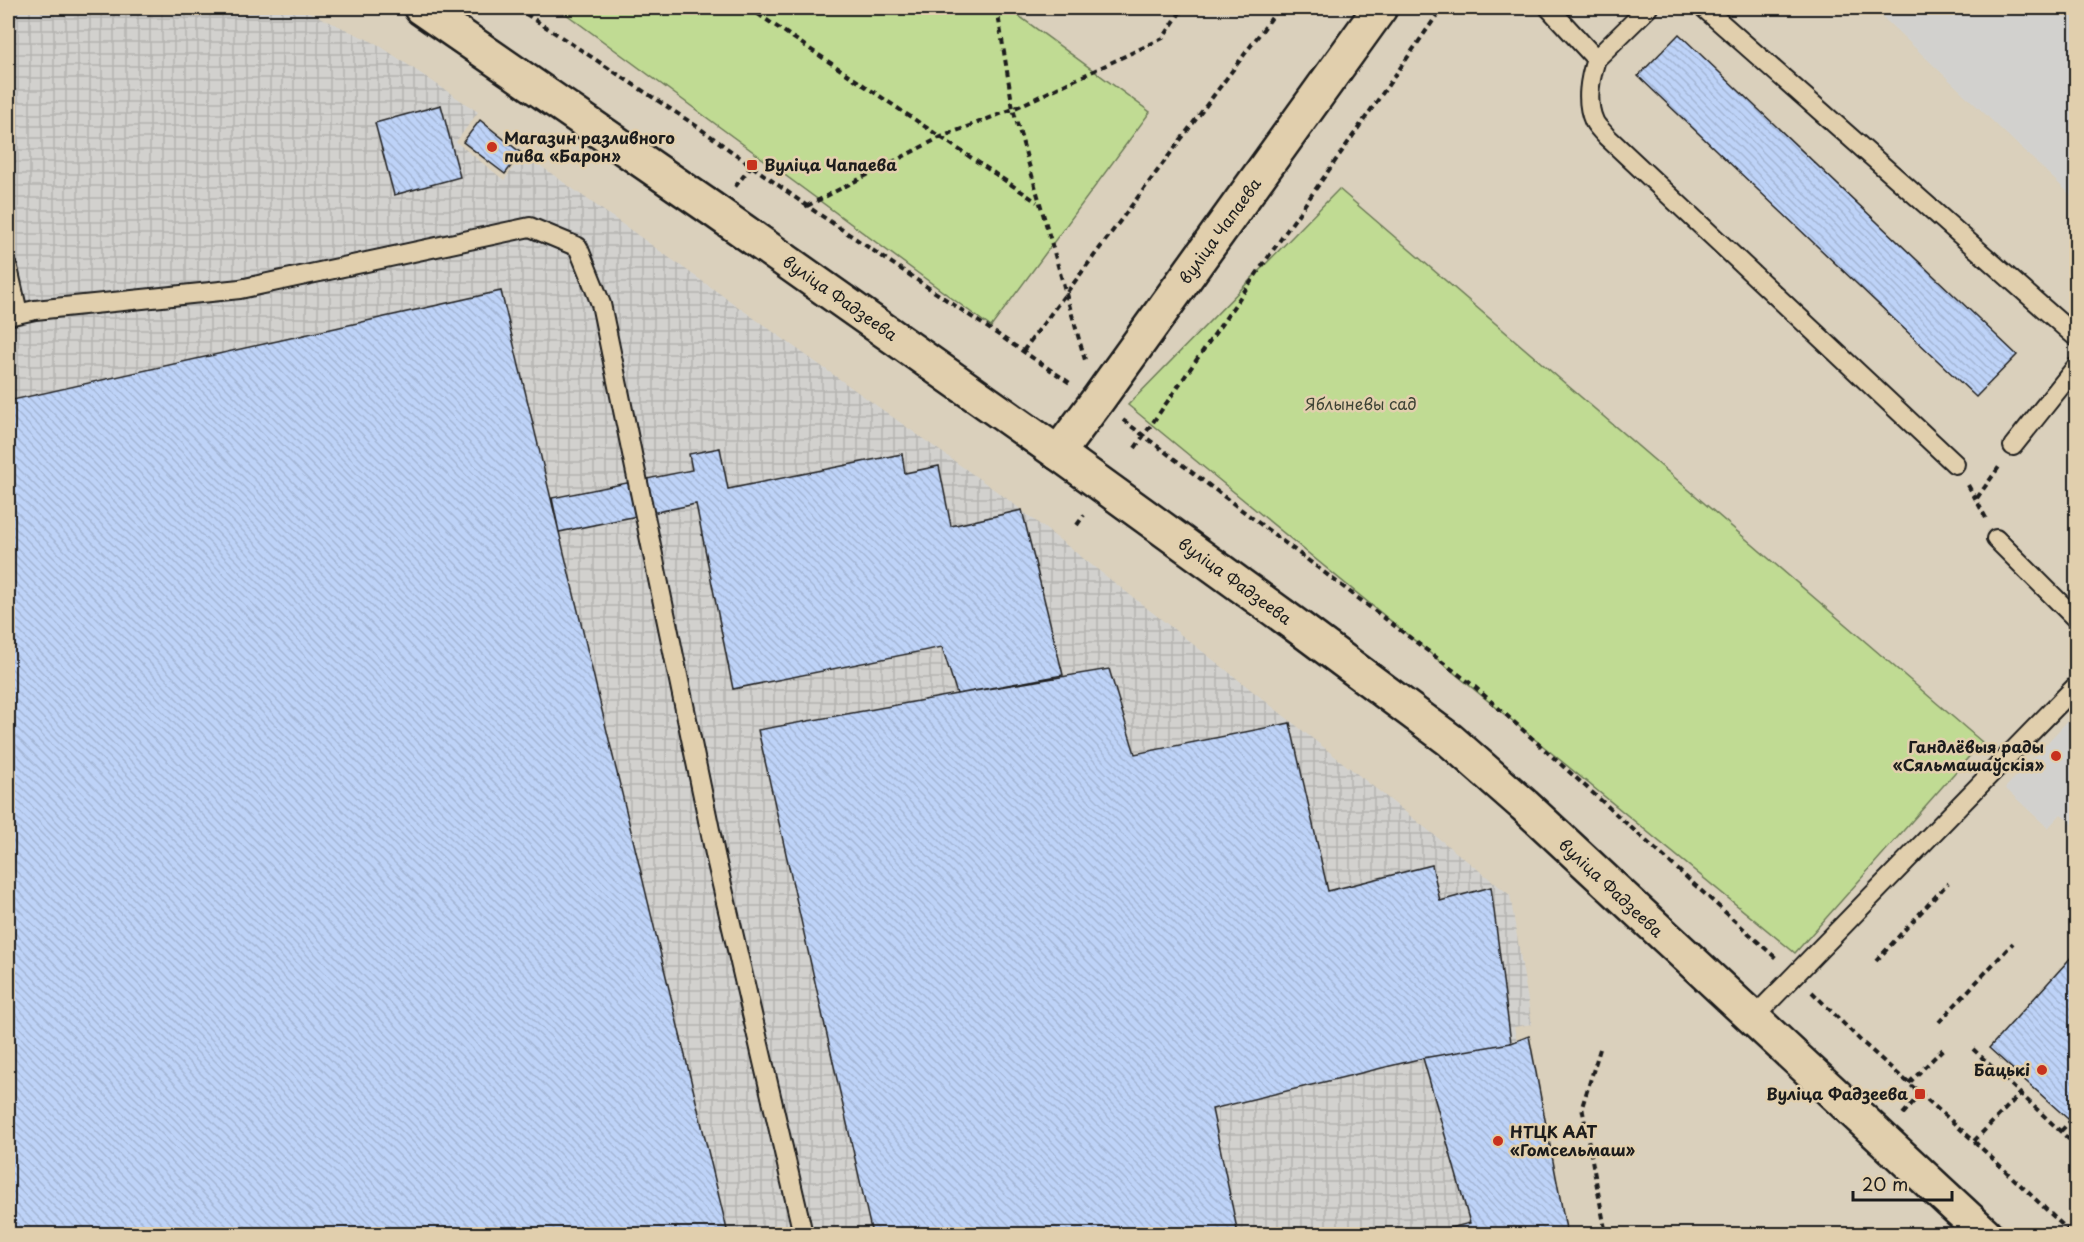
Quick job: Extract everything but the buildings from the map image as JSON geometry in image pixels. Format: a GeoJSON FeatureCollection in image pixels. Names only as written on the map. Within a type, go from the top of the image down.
{"type":"FeatureCollection","features":[{"type":"Feature","properties":{"kind":"street","name":"вуліца Фадзеева"},"geometry":{"type":"LineString","coordinates":[[421,8],[715,211],[1058,453],[1302,629],[1450,740],[1524,805],[1985,1234]]}},
{"type":"Feature","properties":{"kind":"street","name":"вуліца Чапаева"},"geometry":{"type":"LineString","coordinates":[[1058,453],[1380,8]]}},
{"type":"Feature","properties":{"kind":"lane"},"geometry":{"type":"LineString","coordinates":[[1549,8],[1596,59]]}},
{"type":"Feature","properties":{"kind":"lane"},"geometry":{"type":"LineString","coordinates":[[1648,8],[1596,59],[1590,79],[1589,98],[1594,121],[1606,136],[1955,464]]}},
{"type":"Feature","properties":{"kind":"lane"},"geometry":{"type":"LineString","coordinates":[[1704,8],[2076,337]]}},
{"type":"Feature","properties":{"kind":"lane"},"geometry":{"type":"LineString","coordinates":[[8,268],[13,315],[35,310],[240,289],[530,227],[578,247],[601,304],[716,859],[803,1234]]}},
{"type":"Feature","properties":{"kind":"lane"},"geometry":{"type":"LineString","coordinates":[[2013,446],[2076,368]]}},
{"type":"Feature","properties":{"kind":"lane"},"geometry":{"type":"LineString","coordinates":[[1996,539],[2076,619]]}},
{"type":"Feature","properties":{"kind":"lane"},"geometry":{"type":"LineString","coordinates":[[1753,1018],[2076,686]]}},
{"type":"Feature","properties":{"kind":"path"},"geometry":{"type":"LineString","coordinates":[[517,8],[698,127],[807,206],[1144,435],[1474,686],[1781,962]]}},
{"type":"Feature","properties":{"kind":"path"},"geometry":{"type":"LineString","coordinates":[[749,8],[1038,202]]}},
{"type":"Feature","properties":{"kind":"path"},"geometry":{"type":"LineString","coordinates":[[997,8],[1013,109],[1097,401]]}},
{"type":"Feature","properties":{"kind":"path"},"geometry":{"type":"LineString","coordinates":[[807,206],[941,137],[1013,109],[1162,38],[1183,8]]}},
{"type":"Feature","properties":{"kind":"path"},"geometry":{"type":"LineString","coordinates":[[1022,351],[1279,8]]}},
{"type":"Feature","properties":{"kind":"path"},"geometry":{"type":"LineString","coordinates":[[1135,448],[1442,8]]}},
{"type":"Feature","properties":{"kind":"path"},"geometry":{"type":"LineString","coordinates":[[1977,498],[2013,446]]}},
{"type":"Feature","properties":{"kind":"path"},"geometry":{"type":"LineString","coordinates":[[1955,464],[1977,498],[1996,539]]}},
{"type":"Feature","properties":{"kind":"path"},"geometry":{"type":"LineString","coordinates":[[1077,525],[1084,515]]}},
{"type":"Feature","properties":{"kind":"path"},"geometry":{"type":"LineString","coordinates":[[1876,961],[1948,883]]}},
{"type":"Feature","properties":{"kind":"path"},"geometry":{"type":"LineString","coordinates":[[1939,1022],[2013,943]]}},
{"type":"Feature","properties":{"kind":"path"},"geometry":{"type":"LineString","coordinates":[[1805,985],[1862,1042],[1974,1141],[2070,1234],[2076,1227]]}},
{"type":"Feature","properties":{"kind":"path"},"geometry":{"type":"LineString","coordinates":[[1973,1048],[2076,1146]]}},
{"type":"Feature","properties":{"kind":"path"},"geometry":{"type":"LineString","coordinates":[[1600,1049],[1582,1107],[1606,1234]]}},
{"type":"Feature","properties":{"kind":"path"},"geometry":{"type":"LineString","coordinates":[[1909,1083],[1943,1049]]}},
{"type":"Feature","properties":{"kind":"path"},"geometry":{"type":"LineString","coordinates":[[1974,1141],[2021,1094]]}},
{"type":"Feature","properties":{"kind":"path"},"geometry":{"type":"LineString","coordinates":[[2061,1131],[2076,1114]]}},
{"type":"Feature","properties":{"kind":"shaded area"},"geometry":{"type":"Polygon","coordinates":[[[8,8],[300,8],[377,44],[478,112],[456,142],[504,180],[524,154],[1006,498],[1221,666],[1510,895],[1532,1024],[1514,1027],[1557,1234],[8,1234],[8,8]]]}},
{"type":"Feature","properties":{"kind":"shaded area"},"geometry":{"type":"Polygon","coordinates":[[[1873,8],[2076,8],[2076,200],[1873,8]]]}},
{"type":"Feature","properties":{"kind":"shaded area","name":"Гандлёвыя рады «Сяльмашаўскія»"},"geometry":{"type":"Polygon","coordinates":[[[2076,712],[2076,828],[2061,814],[2048,828],[2005,788],[2076,712]]]}},
{"type":"Feature","properties":{"kind":"green space"},"geometry":{"type":"Polygon","coordinates":[[[558,8],[1008,8],[1150,112],[991,327],[558,8]]]}},
{"type":"Feature","properties":{"kind":"green space","name":"Яблыневы сад"},"geometry":{"type":"Polygon","coordinates":[[[1339,189],[1982,742],[1795,953],[1128,405],[1339,189]]]}},
{"type":"Feature","properties":{"kind":"place","name":"Магазин разливного пива «Барон»"},"geometry":{"type":"Point","coordinates":[492,147]}},
{"type":"Feature","properties":{"kind":"place","name":"Вуліца Чапаева"},"geometry":{"type":"Point","coordinates":[752,165]}},
{"type":"Feature","properties":{"kind":"place","name":"Гандлёвыя рады «Сяльмашаўскія»"},"geometry":{"type":"Point","coordinates":[2056,756]}},
{"type":"Feature","properties":{"kind":"place","name":"Бацькі"},"geometry":{"type":"Point","coordinates":[2042,1070]}},
{"type":"Feature","properties":{"kind":"place","name":"Вуліца Фадзеева"},"geometry":{"type":"Point","coordinates":[1920,1094]}},
{"type":"Feature","properties":{"kind":"place","name":"НТЦК ААТ «Гомсельмаш»"},"geometry":{"type":"Point","coordinates":[1498,1141]}}]}
